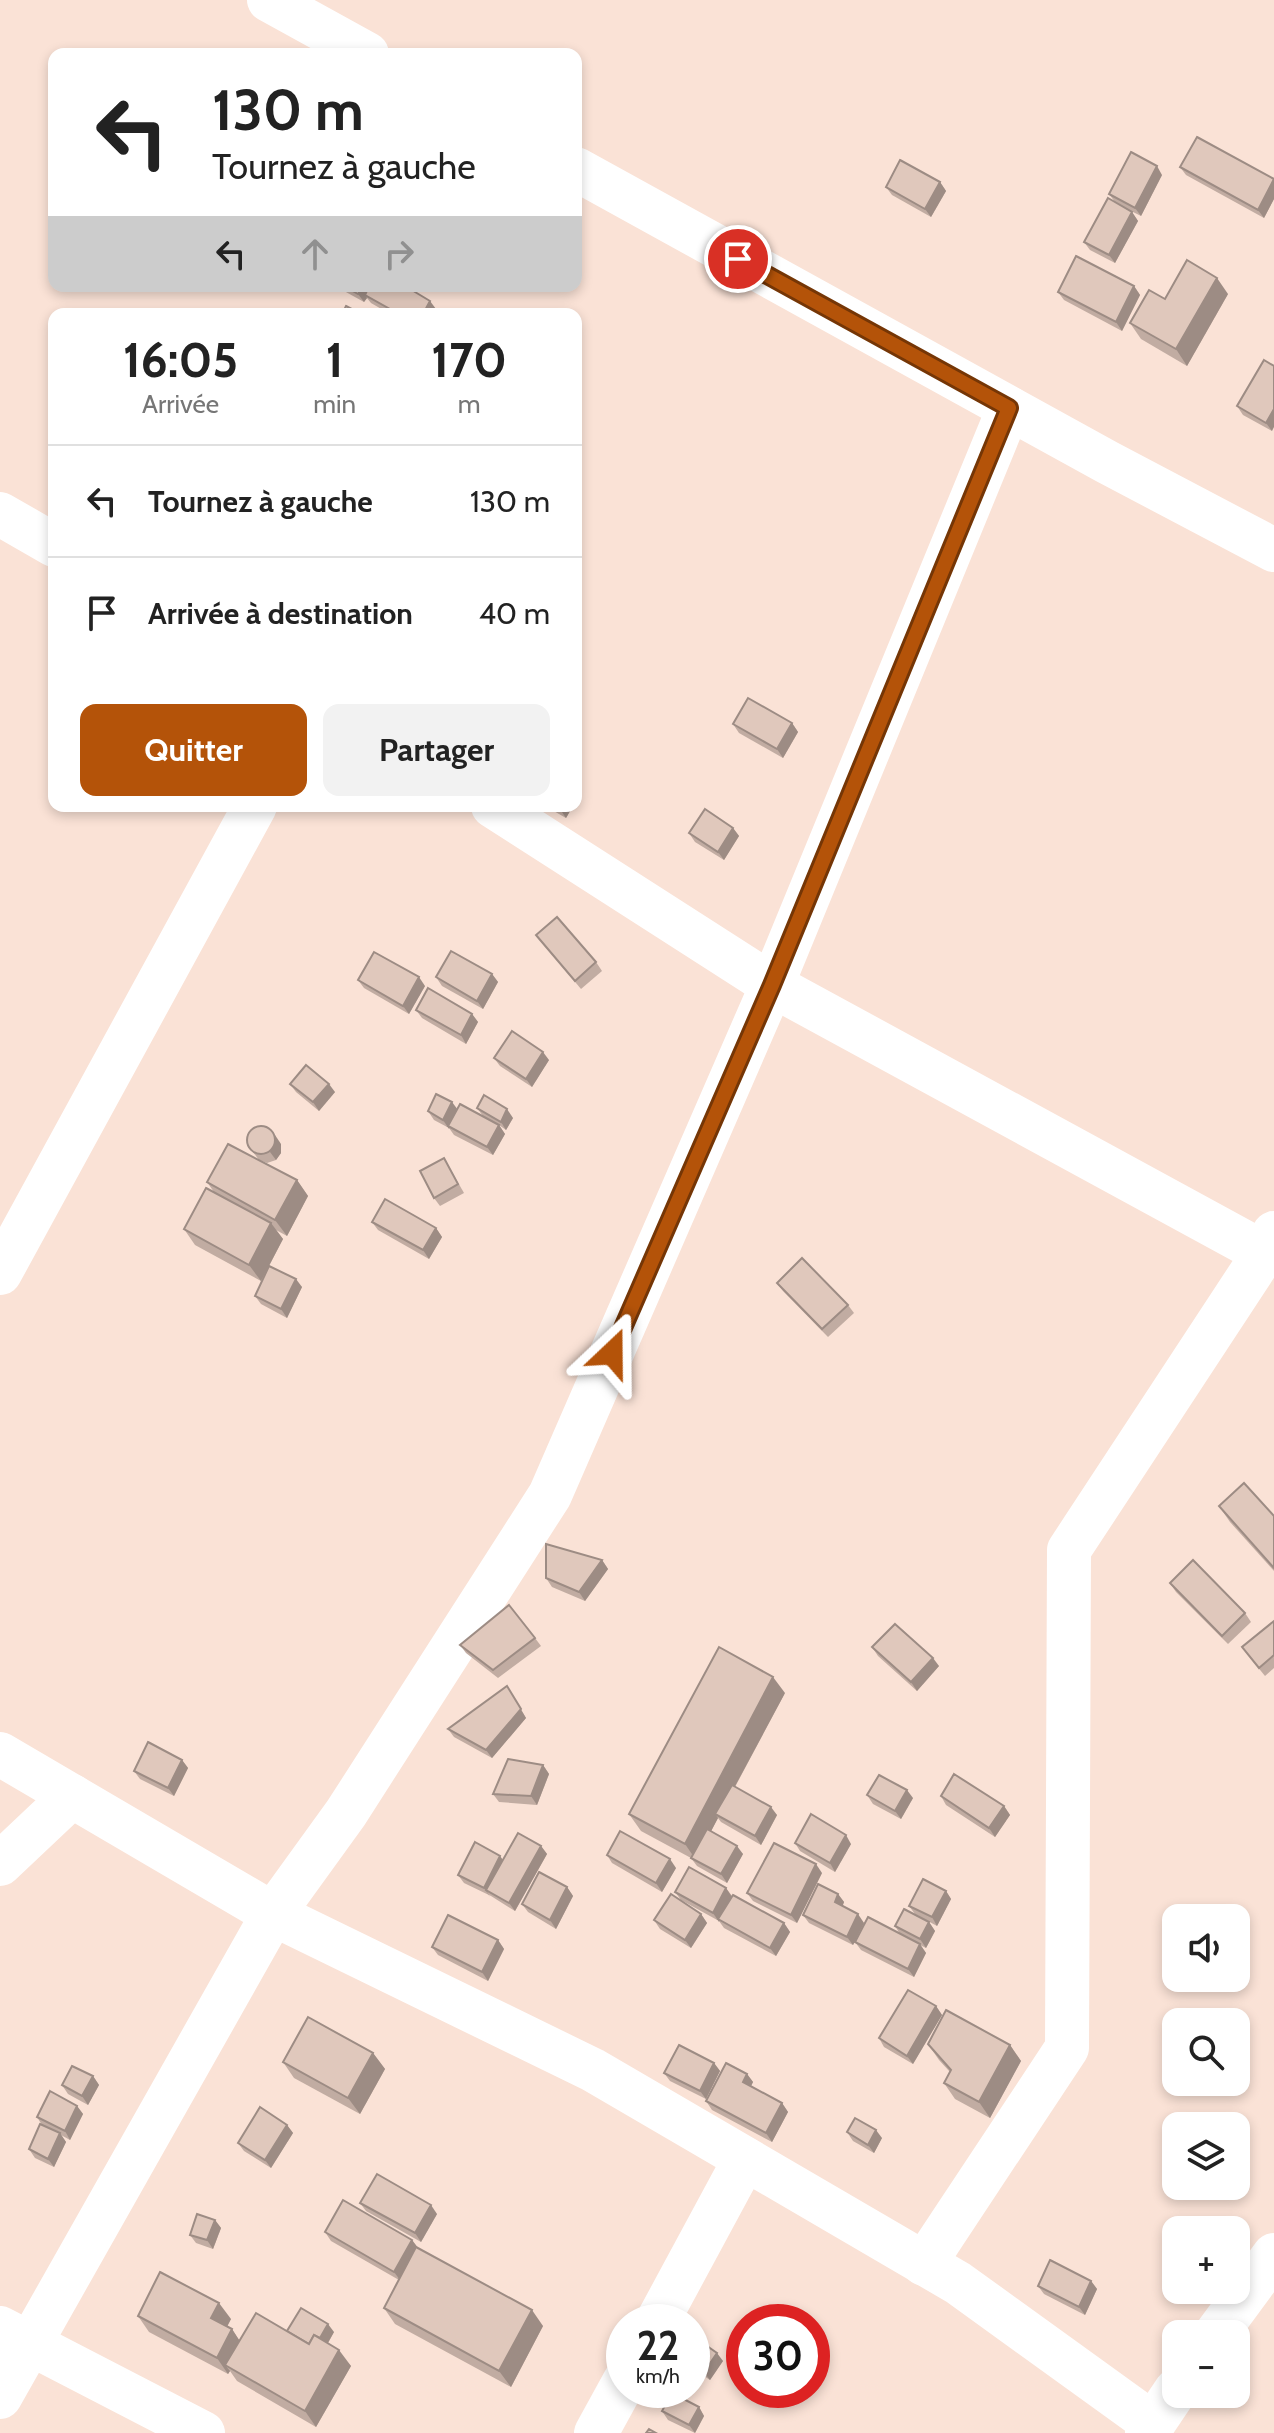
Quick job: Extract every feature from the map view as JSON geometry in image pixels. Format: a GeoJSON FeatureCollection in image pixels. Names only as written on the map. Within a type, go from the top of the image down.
{"type":"FeatureCollection","features":[{"type":"Feature","properties":{"kind":"street"},"geometry":{"type":"LineString","coordinates":[[269,0],[356,48]]}},
{"type":"Feature","properties":{"kind":"street"},"geometry":{"type":"LineString","coordinates":[[582,172],[1274,550]]}},
{"type":"Feature","properties":{"kind":"street"},"geometry":{"type":"LineString","coordinates":[[0,2397],[16,2336],[273,1914],[346,1813],[550,1495],[772,985],[1009,408]]}},
{"type":"Feature","properties":{"kind":"street"},"geometry":{"type":"LineString","coordinates":[[0,514],[48,542]]}},
{"type":"Feature","properties":{"kind":"street"},"geometry":{"type":"LineString","coordinates":[[0,1273],[252,812]]}},
{"type":"Feature","properties":{"kind":"street"},"geometry":{"type":"LineString","coordinates":[[502,812],[772,985],[1269,1243],[1069,1550],[1067,2048],[924,2264]]}},
{"type":"Feature","properties":{"kind":"street"},"geometry":{"type":"LineString","coordinates":[[0,1754],[273,1914],[593,2070],[958,2283],[1158,2415]]}},
{"type":"Feature","properties":{"kind":"street"},"geometry":{"type":"LineString","coordinates":[[0,1864],[72,1796]]}},
{"type":"Feature","properties":{"kind":"street"},"geometry":{"type":"LineString","coordinates":[[667,2304],[745,2159]]}},
{"type":"Feature","properties":{"kind":"street"},"geometry":{"type":"LineString","coordinates":[[1226,2320],[1274,2255]]}},
{"type":"Feature","properties":{"kind":"street"},"geometry":{"type":"LineString","coordinates":[[16,2336],[203,2433]]}},
{"type":"Feature","properties":{"kind":"street"},"geometry":{"type":"LineString","coordinates":[[596,2433],[610,2408]]}},
{"type":"Feature","properties":{"kind":"building"},"geometry":{"type":"Polygon","coordinates":[[[1197,137],[1274,179],[1258,210],[1180,167],[1197,137]]]}},
{"type":"Feature","properties":{"kind":"building"},"geometry":{"type":"Polygon","coordinates":[[[1131,152],[1157,166],[1135,208],[1109,194],[1131,152]]]}},
{"type":"Feature","properties":{"kind":"building"},"geometry":{"type":"Polygon","coordinates":[[[900,160],[940,182],[925,209],[886,187],[900,160]]]}},
{"type":"Feature","properties":{"kind":"building"},"geometry":{"type":"Polygon","coordinates":[[[1108,198],[1132,212],[1109,255],[1084,242],[1108,198]]]}},
{"type":"Feature","properties":{"kind":"building"},"geometry":{"type":"Polygon","coordinates":[[[1076,256],[1134,286],[1116,322],[1058,292],[1076,256]]]}},
{"type":"Feature","properties":{"kind":"building"},"geometry":{"type":"Polygon","coordinates":[[[1187,260],[1217,278],[1176,349],[1130,323],[1149,290],[1165,299],[1187,260]]]}},
{"type":"Feature","properties":{"kind":"building"},"geometry":{"type":"Polygon","coordinates":[[[366,292],[415,292],[430,301],[426,308],[388,308],[365,295],[366,292]]]}},
{"type":"Feature","properties":{"kind":"building"},"geometry":{"type":"Polygon","coordinates":[[[1264,360],[1274,366],[1274,409],[1266,423],[1237,406],[1264,360]]]}},
{"type":"Feature","properties":{"kind":"building"},"geometry":{"type":"Polygon","coordinates":[[[748,698],[792,723],[777,749],[733,724],[748,698]]]}},
{"type":"Feature","properties":{"kind":"building"},"geometry":{"type":"Polygon","coordinates":[[[705,809],[733,828],[718,852],[689,833],[705,809]]]}},
{"type":"Feature","properties":{"kind":"building"},"geometry":{"type":"Polygon","coordinates":[[[557,917],[596,962],[575,981],[536,935],[557,917]]]}},
{"type":"Feature","properties":{"kind":"building"},"geometry":{"type":"Polygon","coordinates":[[[451,951],[492,974],[477,1001],[436,977],[451,951]]]}},
{"type":"Feature","properties":{"kind":"building"},"geometry":{"type":"Polygon","coordinates":[[[374,952],[419,977],[403,1006],[358,980],[374,952]]]}},
{"type":"Feature","properties":{"kind":"building"},"geometry":{"type":"Polygon","coordinates":[[[428,988],[472,1014],[461,1035],[416,1010],[428,988]]]}},
{"type":"Feature","properties":{"kind":"building"},"geometry":{"type":"Polygon","coordinates":[[[512,1031],[543,1052],[526,1079],[494,1058],[512,1031]]]}},
{"type":"Feature","properties":{"kind":"building"},"geometry":{"type":"Polygon","coordinates":[[[306,1065],[329,1084],[313,1102],[290,1084],[306,1065]]]}},
{"type":"Feature","properties":{"kind":"building"},"geometry":{"type":"Polygon","coordinates":[[[436,1094],[452,1102],[443,1120],[428,1111],[436,1094]]]}},
{"type":"Feature","properties":{"kind":"building"},"geometry":{"type":"Polygon","coordinates":[[[484,1095],[507,1109],[501,1122],[477,1108],[484,1095]]]}},
{"type":"Feature","properties":{"kind":"building"},"geometry":{"type":"Polygon","coordinates":[[[460,1104],[499,1125],[487,1147],[448,1126],[460,1104]]]}},
{"type":"Feature","properties":{"kind":"building"},"geometry":{"type":"Polygon","coordinates":[[[261,1126],[271,1130],[275,1140],[271,1150],[261,1154],[251,1150],[247,1140],[251,1130],[261,1126]]]}},
{"type":"Feature","properties":{"kind":"building"},"geometry":{"type":"Polygon","coordinates":[[[228,1144],[297,1180],[275,1220],[207,1182],[228,1144]]]}},
{"type":"Feature","properties":{"kind":"building"},"geometry":{"type":"Polygon","coordinates":[[[444,1158],[458,1184],[434,1198],[420,1171],[444,1158]]]}},
{"type":"Feature","properties":{"kind":"building"},"geometry":{"type":"Polygon","coordinates":[[[206,1188],[271,1223],[249,1265],[184,1229],[206,1188]]]}},
{"type":"Feature","properties":{"kind":"building"},"geometry":{"type":"Polygon","coordinates":[[[385,1199],[436,1228],[423,1250],[372,1222],[385,1199]]]}},
{"type":"Feature","properties":{"kind":"building"},"geometry":{"type":"Polygon","coordinates":[[[802,1258],[848,1305],[822,1329],[777,1283],[802,1258]]]}},
{"type":"Feature","properties":{"kind":"building"},"geometry":{"type":"Polygon","coordinates":[[[269,1266],[296,1279],[281,1309],[255,1296],[269,1266]]]}},
{"type":"Feature","properties":{"kind":"building"},"geometry":{"type":"Polygon","coordinates":[[[1244,1483],[1274,1516],[1274,1568],[1219,1506],[1244,1483]]]}},
{"type":"Feature","properties":{"kind":"building"},"geometry":{"type":"Polygon","coordinates":[[[546,1544],[602,1560],[579,1592],[546,1578],[546,1544]]]}},
{"type":"Feature","properties":{"kind":"building"},"geometry":{"type":"Polygon","coordinates":[[[1193,1560],[1245,1613],[1222,1636],[1170,1583],[1193,1560]]]}},
{"type":"Feature","properties":{"kind":"building"},"geometry":{"type":"Polygon","coordinates":[[[509,1605],[535,1638],[493,1670],[460,1645],[509,1605]]]}},
{"type":"Feature","properties":{"kind":"building"},"geometry":{"type":"Polygon","coordinates":[[[1274,1621],[1274,1655],[1259,1668],[1242,1647],[1274,1621]]]}},
{"type":"Feature","properties":{"kind":"building"},"geometry":{"type":"Polygon","coordinates":[[[895,1624],[933,1658],[911,1682],[872,1647],[895,1624]]]}},
{"type":"Feature","properties":{"kind":"building"},"geometry":{"type":"Polygon","coordinates":[[[719,1647],[773,1677],[685,1844],[629,1814],[719,1647]]]}},
{"type":"Feature","properties":{"kind":"building"},"geometry":{"type":"Polygon","coordinates":[[[507,1686],[521,1709],[486,1750],[448,1729],[507,1686]]]}},
{"type":"Feature","properties":{"kind":"building"},"geometry":{"type":"Polygon","coordinates":[[[148,1742],[182,1760],[168,1788],[134,1771],[148,1742]]]}},
{"type":"Feature","properties":{"kind":"building"},"geometry":{"type":"Polygon","coordinates":[[[508,1759],[543,1765],[531,1796],[493,1794],[508,1759]]]}},
{"type":"Feature","properties":{"kind":"building"},"geometry":{"type":"Polygon","coordinates":[[[954,1774],[1004,1806],[989,1828],[941,1796],[954,1774]]]}},
{"type":"Feature","properties":{"kind":"building"},"geometry":{"type":"Polygon","coordinates":[[[879,1775],[907,1790],[895,1811],[867,1795],[879,1775]]]}},
{"type":"Feature","properties":{"kind":"building"},"geometry":{"type":"Polygon","coordinates":[[[732,1785],[771,1807],[755,1836],[715,1814],[732,1785]]]}},
{"type":"Feature","properties":{"kind":"building"},"geometry":{"type":"Polygon","coordinates":[[[811,1814],[846,1835],[830,1863],[795,1843],[811,1814]]]}},
{"type":"Feature","properties":{"kind":"building"},"geometry":{"type":"Polygon","coordinates":[[[707,1829],[737,1846],[721,1874],[691,1858],[707,1829]]]}},
{"type":"Feature","properties":{"kind":"building"},"geometry":{"type":"Polygon","coordinates":[[[620,1831],[670,1859],[656,1883],[607,1855],[620,1831]]]}},
{"type":"Feature","properties":{"kind":"building"},"geometry":{"type":"Polygon","coordinates":[[[518,1833],[541,1846],[509,1903],[486,1890],[518,1833]]]}},
{"type":"Feature","properties":{"kind":"building"},"geometry":{"type":"Polygon","coordinates":[[[475,1842],[500,1856],[484,1888],[458,1875],[475,1842]]]}},
{"type":"Feature","properties":{"kind":"building"},"geometry":{"type":"Polygon","coordinates":[[[774,1843],[816,1864],[791,1915],[747,1893],[774,1843]]]}},
{"type":"Feature","properties":{"kind":"building"},"geometry":{"type":"Polygon","coordinates":[[[689,1867],[726,1888],[713,1913],[675,1892],[689,1867]]]}},
{"type":"Feature","properties":{"kind":"building"},"geometry":{"type":"Polygon","coordinates":[[[539,1872],[567,1887],[550,1920],[522,1904],[539,1872]]]}},
{"type":"Feature","properties":{"kind":"building"},"geometry":{"type":"Polygon","coordinates":[[[923,1879],[946,1891],[932,1917],[909,1906],[923,1879]]]}},
{"type":"Feature","properties":{"kind":"building"},"geometry":{"type":"Polygon","coordinates":[[[818,1884],[838,1894],[835,1902],[858,1914],[847,1937],[803,1915],[818,1884]]]}},
{"type":"Feature","properties":{"kind":"building"},"geometry":{"type":"Polygon","coordinates":[[[671,1894],[701,1914],[685,1940],[654,1920],[671,1894]]]}},
{"type":"Feature","properties":{"kind":"building"},"geometry":{"type":"Polygon","coordinates":[[[733,1895],[784,1923],[770,1948],[718,1919],[733,1895]]]}},
{"type":"Feature","properties":{"kind":"building"},"geometry":{"type":"Polygon","coordinates":[[[904,1909],[929,1922],[920,1939],[895,1926],[904,1909]]]}},
{"type":"Feature","properties":{"kind":"building"},"geometry":{"type":"Polygon","coordinates":[[[448,1915],[498,1940],[482,1972],[432,1947],[448,1915]]]}},
{"type":"Feature","properties":{"kind":"building"},"geometry":{"type":"Polygon","coordinates":[[[868,1917],[920,1944],[908,1969],[855,1942],[868,1917]]]}},
{"type":"Feature","properties":{"kind":"building"},"geometry":{"type":"Polygon","coordinates":[[[908,1990],[936,2006],[907,2056],[879,2038],[908,1990]]]}},
{"type":"Feature","properties":{"kind":"building"},"geometry":{"type":"Polygon","coordinates":[[[946,2010],[1010,2045],[979,2102],[944,2083],[951,2070],[928,2044],[946,2010]]]}},
{"type":"Feature","properties":{"kind":"building"},"geometry":{"type":"Polygon","coordinates":[[[308,2017],[373,2053],[348,2098],[283,2062],[308,2017]]]}},
{"type":"Feature","properties":{"kind":"building"},"geometry":{"type":"Polygon","coordinates":[[[679,2045],[714,2063],[700,2091],[664,2073],[679,2045]]]}},
{"type":"Feature","properties":{"kind":"building"},"geometry":{"type":"Polygon","coordinates":[[[726,2063],[747,2074],[743,2082],[782,2103],[766,2133],[706,2101],[726,2063]]]}},
{"type":"Feature","properties":{"kind":"building"},"geometry":{"type":"Polygon","coordinates":[[[72,2066],[93,2076],[82,2096],[62,2085],[72,2066]]]}},
{"type":"Feature","properties":{"kind":"building"},"geometry":{"type":"Polygon","coordinates":[[[50,2091],[77,2106],[65,2131],[37,2117],[50,2091]]]}},
{"type":"Feature","properties":{"kind":"building"},"geometry":{"type":"Polygon","coordinates":[[[260,2107],[287,2125],[265,2160],[238,2143],[260,2107]]]}},
{"type":"Feature","properties":{"kind":"building"},"geometry":{"type":"Polygon","coordinates":[[[855,2118],[876,2130],[868,2145],[847,2132],[855,2118]]]}},
{"type":"Feature","properties":{"kind":"building"},"geometry":{"type":"Polygon","coordinates":[[[40,2124],[60,2133],[48,2159],[29,2149],[40,2124]]]}},
{"type":"Feature","properties":{"kind":"building"},"geometry":{"type":"Polygon","coordinates":[[[377,2174],[431,2205],[415,2233],[360,2203],[377,2174]]]}},
{"type":"Feature","properties":{"kind":"building"},"geometry":{"type":"Polygon","coordinates":[[[343,2200],[412,2240],[394,2272],[325,2232],[343,2200]]]}},
{"type":"Feature","properties":{"kind":"building"},"geometry":{"type":"Polygon","coordinates":[[[197,2214],[215,2220],[207,2240],[190,2235],[197,2214]]]}},
{"type":"Feature","properties":{"kind":"building"},"geometry":{"type":"Polygon","coordinates":[[[416,2247],[532,2310],[499,2371],[384,2308],[416,2247]]]}},
{"type":"Feature","properties":{"kind":"building"},"geometry":{"type":"Polygon","coordinates":[[[1050,2260],[1091,2281],[1079,2307],[1038,2286],[1050,2260]]]}},
{"type":"Feature","properties":{"kind":"building"},"geometry":{"type":"Polygon","coordinates":[[[160,2272],[219,2303],[211,2318],[232,2329],[217,2358],[138,2316],[160,2272]]]}},
{"type":"Feature","properties":{"kind":"building"},"geometry":{"type":"Polygon","coordinates":[[[301,2308],[328,2324],[320,2338],[314,2335],[309,2344],[287,2331],[301,2308]]]}},
{"type":"Feature","properties":{"kind":"building"},"geometry":{"type":"Polygon","coordinates":[[[256,2313],[309,2344],[314,2335],[339,2350],[305,2411],[225,2365],[256,2313]]]}},
{"type":"Feature","properties":{"kind":"building"},"geometry":{"type":"Polygon","coordinates":[[[710,2348],[717,2353],[710,2363],[710,2348]]]}},
{"type":"Feature","properties":{"kind":"building"},"geometry":{"type":"Polygon","coordinates":[[[664,2408],[698,2408],[689,2425],[662,2411],[664,2408]]]}},
{"type":"Feature","properties":{"kind":"route"},"geometry":{"type":"LineString","coordinates":[[612,1353],[772,985],[1009,408],[738,259]]}}]}
